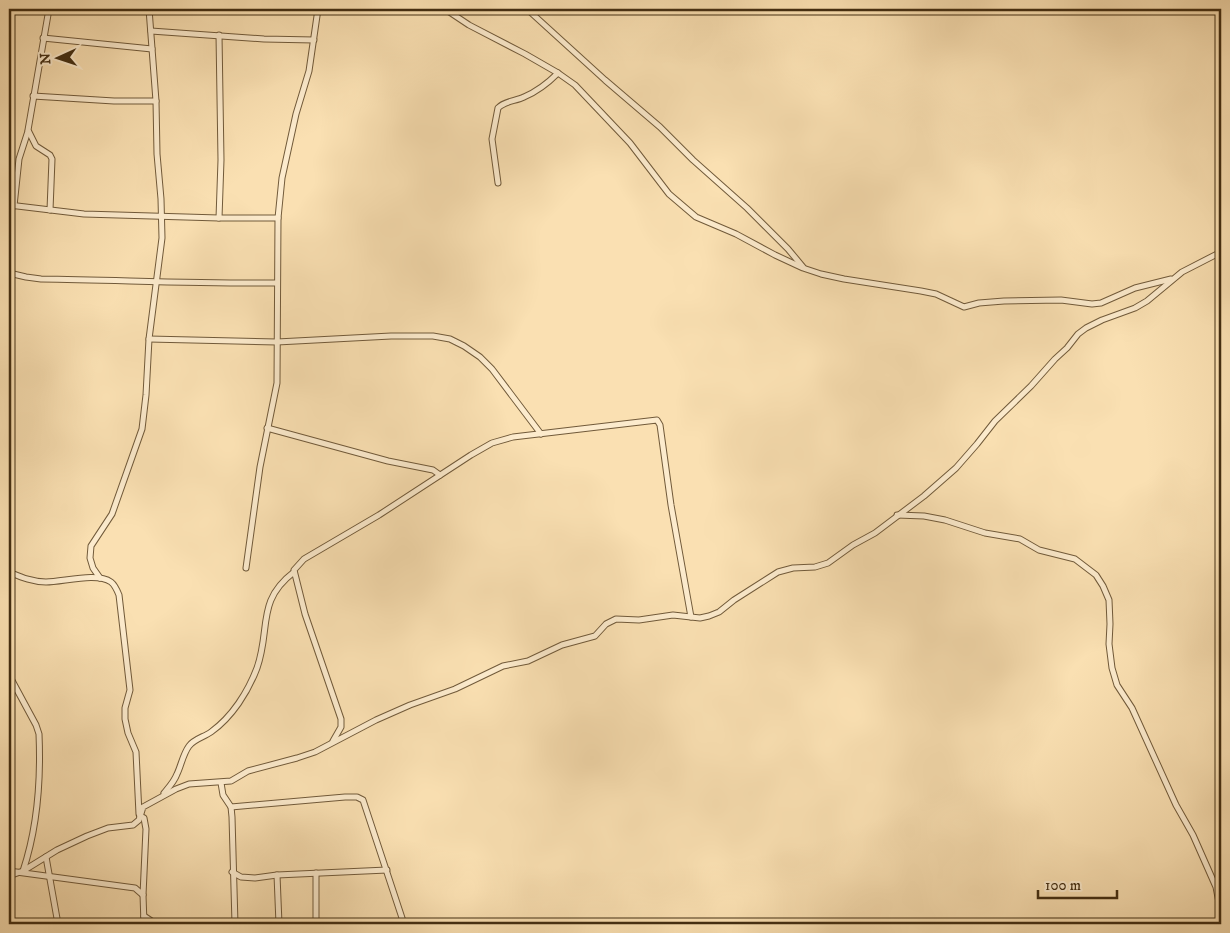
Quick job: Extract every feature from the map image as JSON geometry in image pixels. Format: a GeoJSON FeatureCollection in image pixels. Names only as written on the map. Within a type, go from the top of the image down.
{"type":"FeatureCollection","features":[{"type":"Feature","properties":{"kind":"street"},"geometry":{"type":"LineString","coordinates":[[39,9],[49,10],[28,130],[19,159],[11,205],[84,214],[278,218]]}},
{"type":"Feature","properties":{"kind":"street"},"geometry":{"type":"LineString","coordinates":[[100,578],[93,568],[90,558],[91,546],[112,514],[142,429],[149,339],[162,238],[156,101],[149,9]]}},
{"type":"Feature","properties":{"kind":"street"},"geometry":{"type":"LineString","coordinates":[[246,568],[267,428],[276,383],[278,218],[282,178],[296,114],[309,71],[318,9]]}},
{"type":"Feature","properties":{"kind":"street"},"geometry":{"type":"LineString","coordinates":[[445,9],[476,29],[558,72],[575,85],[630,143],[669,194],[686,210],[696,217],[736,234],[803,268],[850,280],[936,294],[964,307],[1004,300],[1061,300],[1092,304],[1101,303],[1134,288],[1174,278]]}},
{"type":"Feature","properties":{"kind":"street"},"geometry":{"type":"LineString","coordinates":[[527,9],[604,80],[660,127],[692,160],[747,208],[788,249],[803,268]]}},
{"type":"Feature","properties":{"kind":"street"},"geometry":{"type":"LineString","coordinates":[[151,31],[314,40]]}},
{"type":"Feature","properties":{"kind":"street"},"geometry":{"type":"LineString","coordinates":[[219,36],[221,152],[219,218]]}},
{"type":"Feature","properties":{"kind":"street"},"geometry":{"type":"LineString","coordinates":[[43,38],[152,49]]}},
{"type":"Feature","properties":{"kind":"street"},"geometry":{"type":"LineString","coordinates":[[498,184],[492,135],[498,108],[503,104],[528,95],[547,83],[558,72]]}},
{"type":"Feature","properties":{"kind":"street"},"geometry":{"type":"LineString","coordinates":[[33,96],[114,101],[156,101]]}},
{"type":"Feature","properties":{"kind":"street"},"geometry":{"type":"LineString","coordinates":[[28,130],[36,146],[50,155],[52,159],[50,210]]}},
{"type":"Feature","properties":{"kind":"street"},"geometry":{"type":"LineString","coordinates":[[9,876],[23,871],[87,836],[108,828],[133,825],[140,818],[142,807],[189,784],[231,781],[248,771],[297,758],[331,744],[376,720],[410,705],[455,689],[503,666],[528,661],[555,648],[595,636],[606,624],[616,619],[639,620],[673,615],[709,616],[719,612],[734,600],[786,569],[815,567],[828,563],[874,533],[924,496],[956,468],[995,421],[1068,348],[1078,334],[1102,320],[1135,308],[1147,301],[1174,278],[1221,252]]}},
{"type":"Feature","properties":{"kind":"street"},"geometry":{"type":"LineString","coordinates":[[9,273],[41,278],[210,284],[277,284]]}},
{"type":"Feature","properties":{"kind":"street"},"geometry":{"type":"LineString","coordinates":[[149,339],[277,342],[391,336],[433,336],[450,339],[480,356],[541,434]]}},
{"type":"Feature","properties":{"kind":"street"},"geometry":{"type":"LineString","coordinates":[[162,796],[177,775],[190,744],[213,731],[230,714],[245,693],[261,653],[266,620],[272,596],[277,587],[294,572],[304,559],[379,515],[492,443],[513,437],[653,420],[659,422],[671,505],[691,617]]}},
{"type":"Feature","properties":{"kind":"street"},"geometry":{"type":"LineString","coordinates":[[267,428],[388,461],[433,470],[440,475]]}},
{"type":"Feature","properties":{"kind":"street"},"geometry":{"type":"LineString","coordinates":[[897,516],[938,518],[986,533],[1020,539],[1039,550],[1075,559],[1096,576],[1110,600],[1109,644],[1116,685],[1132,708],[1176,805],[1193,835],[1216,887],[1221,913]]}},
{"type":"Feature","properties":{"kind":"street"},"geometry":{"type":"LineString","coordinates":[[9,572],[35,582],[100,578],[110,581],[115,586],[119,595],[130,690],[125,708],[125,719],[128,733],[136,752],[140,818]]}},
{"type":"Feature","properties":{"kind":"street"},"geometry":{"type":"LineString","coordinates":[[294,572],[305,614],[341,719],[339,733],[331,744]]}},
{"type":"Feature","properties":{"kind":"street"},"geometry":{"type":"LineString","coordinates":[[9,674],[39,734],[38,806],[30,850],[23,871]]}},
{"type":"Feature","properties":{"kind":"street"},"geometry":{"type":"LineString","coordinates":[[221,783],[225,799],[231,807],[232,817],[232,872],[235,924]]}},
{"type":"Feature","properties":{"kind":"street"},"geometry":{"type":"LineString","coordinates":[[231,807],[357,797],[363,800],[404,924]]}},
{"type":"Feature","properties":{"kind":"street"},"geometry":{"type":"LineString","coordinates":[[140,818],[144,818],[146,829],[143,895],[144,924]]}},
{"type":"Feature","properties":{"kind":"street"},"geometry":{"type":"LineString","coordinates":[[46,857],[58,924]]}},
{"type":"Feature","properties":{"kind":"street"},"geometry":{"type":"LineString","coordinates":[[232,872],[237,876],[248,878],[387,870]]}},
{"type":"Feature","properties":{"kind":"street"},"geometry":{"type":"LineString","coordinates":[[9,871],[49,878],[135,888],[143,895]]}},
{"type":"Feature","properties":{"kind":"street"},"geometry":{"type":"LineString","coordinates":[[292,924],[316,924],[316,873]]}},
{"type":"Feature","properties":{"kind":"street"},"geometry":{"type":"LineString","coordinates":[[277,875],[279,924]]}},
{"type":"Feature","properties":{"kind":"street"},"geometry":{"type":"LineString","coordinates":[[144,916],[156,924]]}}]}
